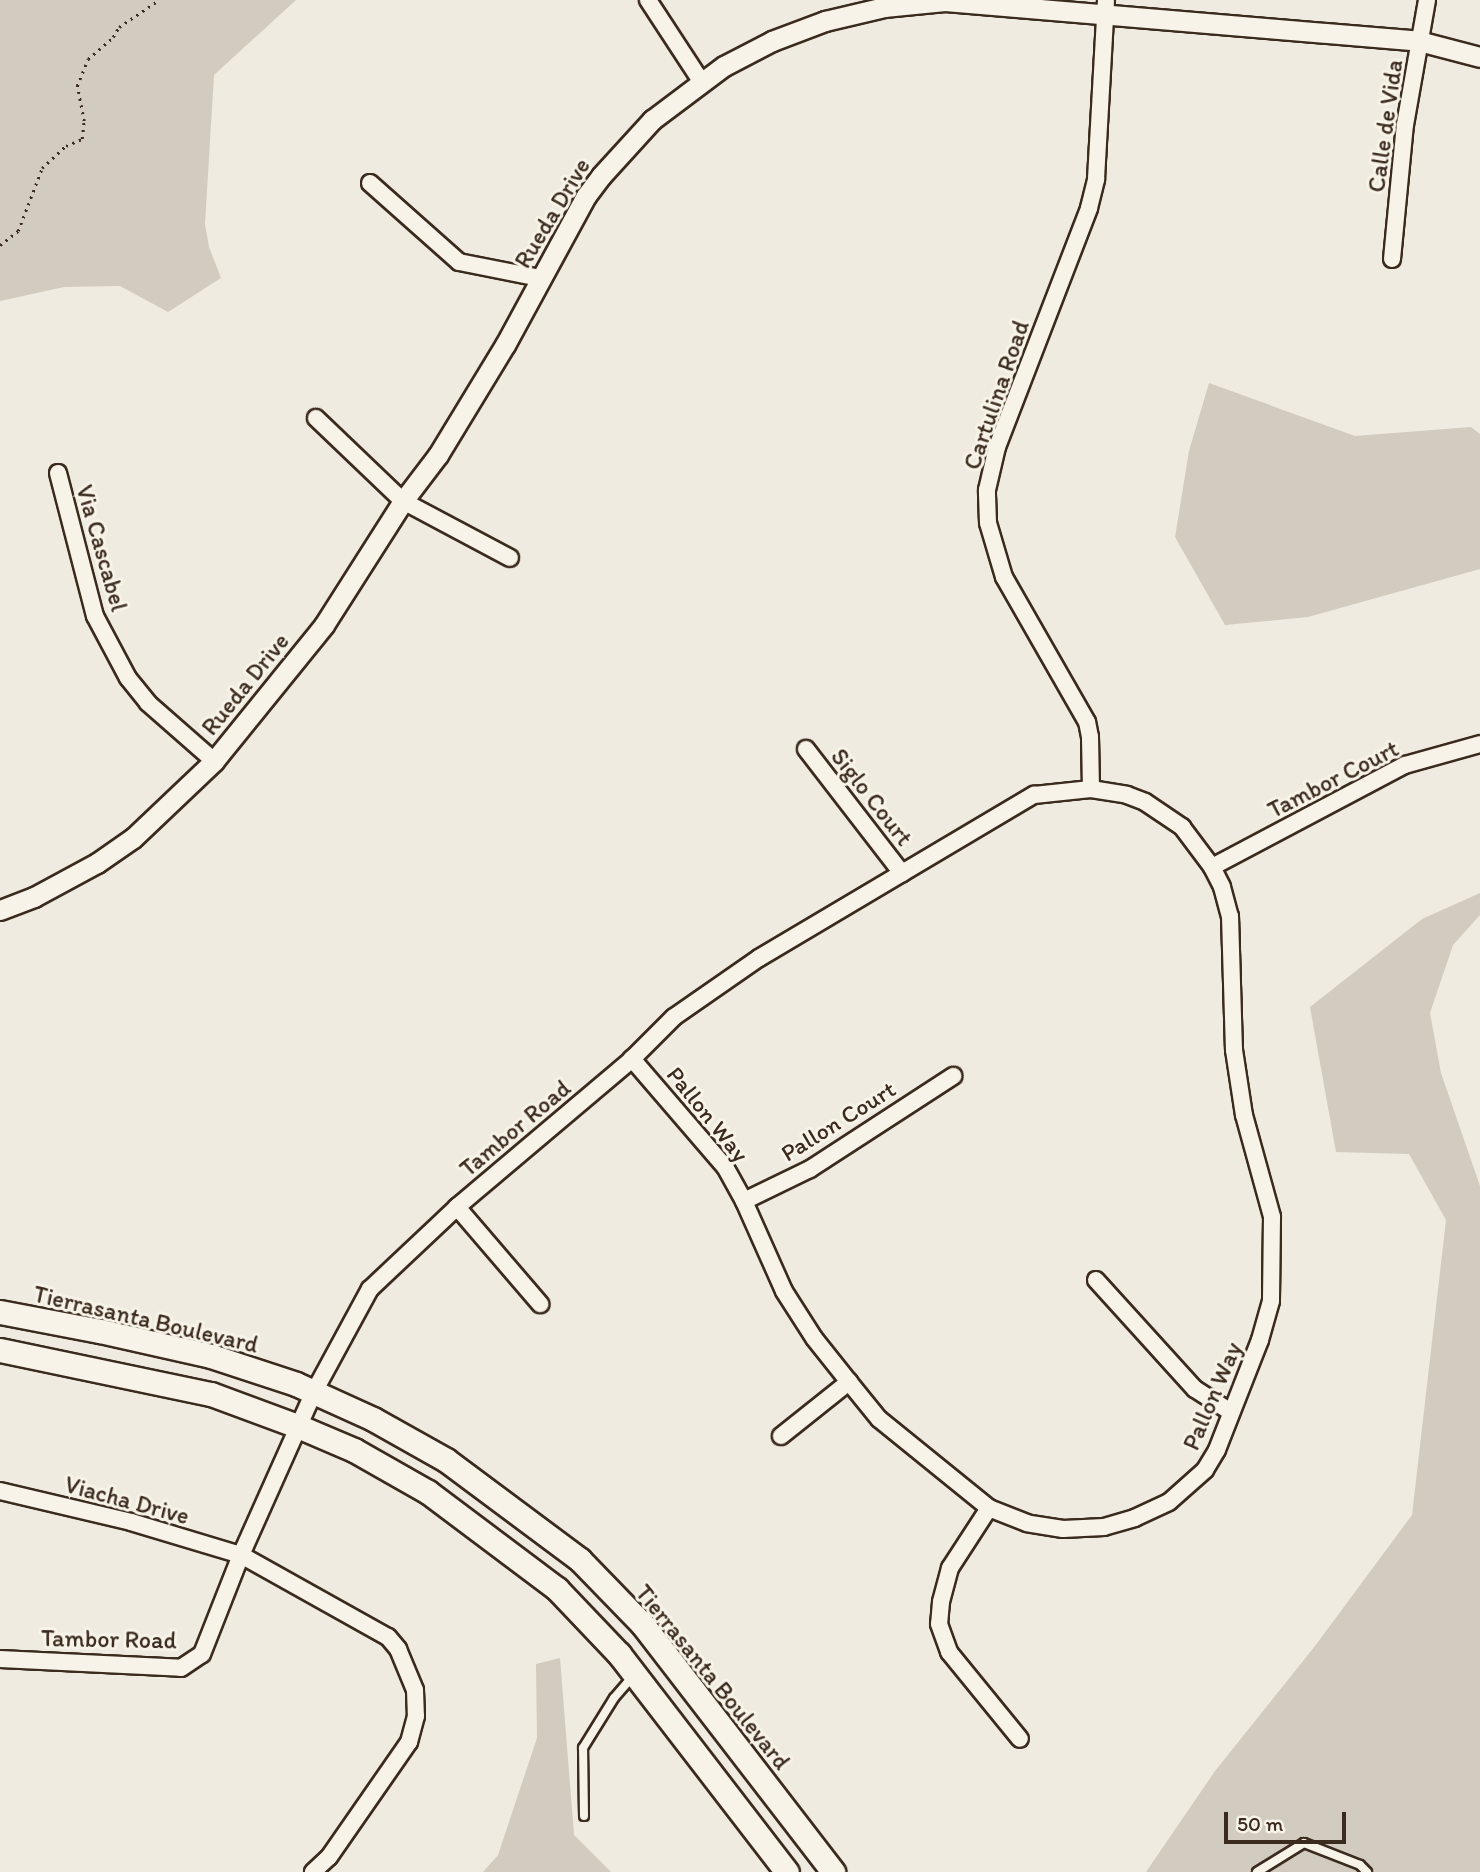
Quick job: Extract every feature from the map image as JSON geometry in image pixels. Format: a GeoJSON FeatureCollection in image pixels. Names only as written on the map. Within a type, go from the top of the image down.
{"type":"FeatureCollection","features":[{"type":"Feature","properties":{"kind":"main road","name":"Tierrasanta Boulevard"},"geometry":{"type":"LineString","coordinates":[[0,1312],[211,1356],[314,1392],[373,1419],[446,1460],[580,1560],[643,1625],[833,1872]]}},
{"type":"Feature","properties":{"kind":"main road"},"geometry":{"type":"LineString","coordinates":[[0,1350],[211,1394],[354,1450],[428,1492],[556,1589],[634,1675],[787,1872]]}},
{"type":"Feature","properties":{"kind":"street"},"geometry":{"type":"LineString","coordinates":[[648,0],[701,81]]}},
{"type":"Feature","properties":{"kind":"street","name":"Calle de Vida"},"geometry":{"type":"LineString","coordinates":[[1392,259],[1405,125],[1427,0]]}},
{"type":"Feature","properties":{"kind":"street","name":"Rueda Drive"},"geometry":{"type":"LineString","coordinates":[[0,910],[34,897],[106,857],[133,838],[214,761],[324,625],[403,501],[438,456],[505,345],[586,196],[617,156],[652,120],[701,81],[747,53],[796,31],[884,7],[944,1],[1105,6],[1419,41],[1480,57]]}},
{"type":"Feature","properties":{"kind":"street","name":"Cartulina Road"},"geometry":{"type":"LineString","coordinates":[[1091,789],[1090,737],[1087,722],[1004,577],[988,523],[987,490],[997,447],[1090,208],[1096,179],[1105,6]]}},
{"type":"Feature","properties":{"kind":"street"},"geometry":{"type":"LineString","coordinates":[[370,183],[459,262],[540,278]]}},
{"type":"Feature","properties":{"kind":"street"},"geometry":{"type":"LineString","coordinates":[[316,418],[403,501],[510,558]]}},
{"type":"Feature","properties":{"kind":"street","name":"Via Cascabel"},"geometry":{"type":"LineString","coordinates":[[58,473],[95,616],[128,678],[149,703],[214,761]]}},
{"type":"Feature","properties":{"kind":"street","name":"Tambor Court"},"geometry":{"type":"LineString","coordinates":[[1212,867],[1405,765],[1480,744]]}},
{"type":"Feature","properties":{"kind":"street","name":"Siglo Court"},"geometry":{"type":"LineString","coordinates":[[806,749],[902,873]]}},
{"type":"Feature","properties":{"kind":"street","name":"Tambor Road"},"geometry":{"type":"LineString","coordinates":[[0,1659],[181,1668],[202,1654],[242,1555],[314,1392],[370,1289],[457,1207],[632,1059],[674,1017],[759,958],[1034,795],[1091,789],[1127,795],[1145,803],[1182,827],[1212,867]]}},
{"type":"Feature","properties":{"kind":"street","name":"Pallon Way"},"geometry":{"type":"LineString","coordinates":[[632,1059],[725,1167],[744,1200],[784,1291],[814,1338],[879,1419],[989,1508],[1027,1523],[1063,1529],[1104,1527],[1135,1518],[1169,1502],[1205,1470],[1217,1450],[1260,1340],[1271,1301],[1272,1217],[1244,1115],[1234,1049],[1230,916],[1222,887],[1212,867]]}},
{"type":"Feature","properties":{"kind":"street","name":"Pallon Court"},"geometry":{"type":"LineString","coordinates":[[744,1200],[810,1169],[953,1076]]}},
{"type":"Feature","properties":{"kind":"street"},"geometry":{"type":"LineString","coordinates":[[457,1207],[540,1304]]}},
{"type":"Feature","properties":{"kind":"street"},"geometry":{"type":"LineString","coordinates":[[1096,1280],[1195,1389],[1231,1412]]}},
{"type":"Feature","properties":{"kind":"street"},"geometry":{"type":"LineString","coordinates":[[781,1437],[849,1382]]}},
{"type":"Feature","properties":{"kind":"street","name":"Viacha Drive"},"geometry":{"type":"LineString","coordinates":[[0,1491],[131,1522],[242,1555],[388,1637],[406,1662],[415,1689],[415,1716],[409,1742],[329,1857],[313,1872]]}},
{"type":"Feature","properties":{"kind":"street"},"geometry":{"type":"LineString","coordinates":[[989,1508],[950,1569],[941,1602],[939,1624],[949,1652],[1020,1739]]}},
{"type":"Feature","properties":{"kind":"lane"},"geometry":{"type":"LineString","coordinates":[[584,1816],[583,1748],[614,1698],[634,1675]]}},
{"type":"Feature","properties":{"kind":"lane"},"geometry":{"type":"LineString","coordinates":[[1257,1872],[1304,1843],[1360,1865],[1367,1872]]}},
{"type":"Feature","properties":{"kind":"path"},"geometry":{"type":"LineString","coordinates":[[0,245],[18,230],[42,168],[66,146],[82,139],[84,121],[77,86],[88,60],[119,27],[159,0]]}},
{"type":"Feature","properties":{"kind":"shaded area"},"geometry":{"type":"Polygon","coordinates":[[[0,0],[296,0],[214,75],[205,224],[209,247],[221,278],[168,312],[120,286],[64,287],[0,301],[0,0]]]}},
{"type":"Feature","properties":{"kind":"shaded area"},"geometry":{"type":"Polygon","coordinates":[[[1209,383],[1355,436],[1471,427],[1480,434],[1480,569],[1308,617],[1225,625],[1175,537],[1189,451],[1209,383]]]}},
{"type":"Feature","properties":{"kind":"shaded area"},"geometry":{"type":"Polygon","coordinates":[[[1480,893],[1480,915],[1453,945],[1430,1013],[1441,1073],[1480,1186],[1480,1872],[1146,1872],[1215,1771],[1315,1646],[1412,1515],[1446,1220],[1409,1154],[1336,1152],[1310,1007],[1422,919],[1480,893]]]}},
{"type":"Feature","properties":{"kind":"shaded area"},"geometry":{"type":"Polygon","coordinates":[[[560,1658],[574,1835],[611,1872],[483,1872],[498,1855],[537,1738],[536,1664],[560,1658]]]}}]}
